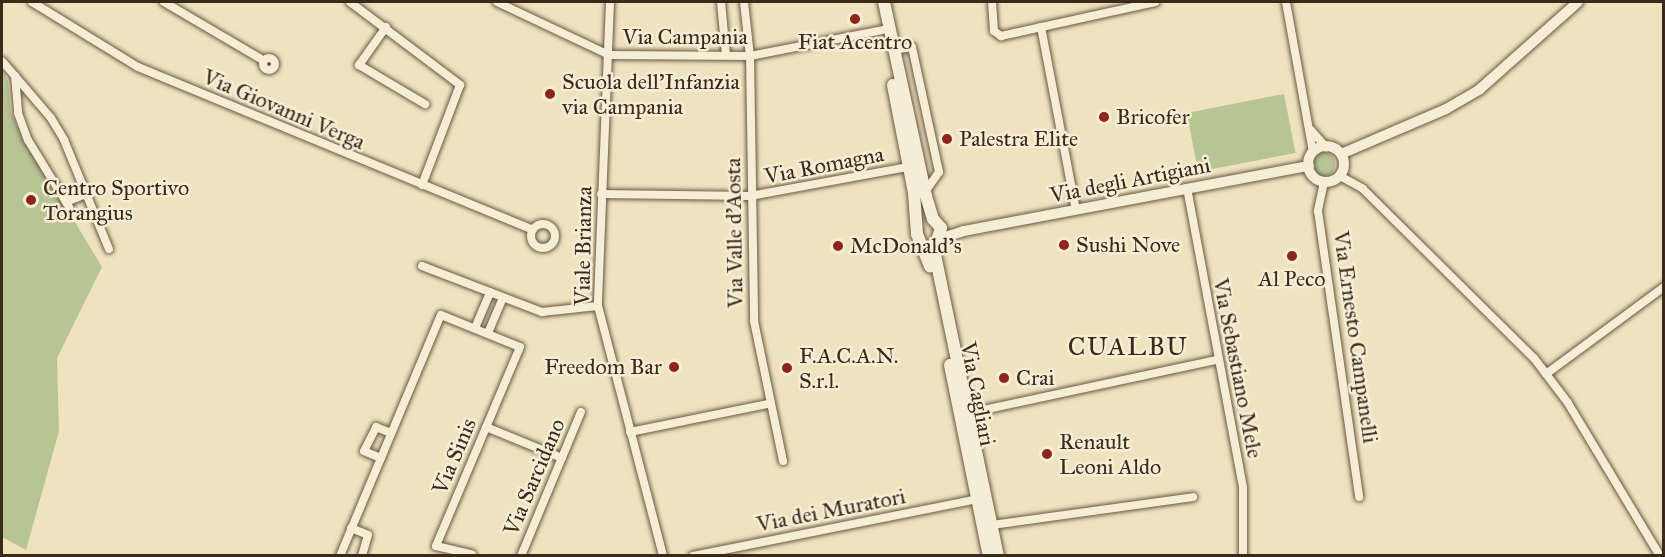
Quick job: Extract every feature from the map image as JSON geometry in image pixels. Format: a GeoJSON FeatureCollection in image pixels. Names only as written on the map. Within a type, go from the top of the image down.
{"type":"FeatureCollection","features":[{"type":"Feature","properties":{"kind":"main road","name":"Via Cagliari"},"geometry":{"type":"LineString","coordinates":[[877,2],[909,167],[918,224],[917,234],[933,241]]}},
{"type":"Feature","properties":{"kind":"main road","name":"Via Cagliari"},"geometry":{"type":"LineString","coordinates":[[884,2],[925,192],[935,221],[942,231],[933,241]]}},
{"type":"Feature","properties":{"kind":"main road"},"geometry":{"type":"LineString","coordinates":[[918,224],[935,221]]}},
{"type":"Feature","properties":{"kind":"main road","name":"Via Cagliari"},"geometry":{"type":"LineString","coordinates":[[933,241],[999,555]]}},
{"type":"Feature","properties":{"kind":"main road","name":"Via Cagliari"},"geometry":{"type":"LineString","coordinates":[[933,241],[977,499],[989,555]]}},
{"type":"Feature","properties":{"kind":"street","name":"Via Giovanni Verga"},"geometry":{"type":"LineString","coordinates":[[32,2],[138,67],[532,230]]}},
{"type":"Feature","properties":{"kind":"street"},"geometry":{"type":"LineString","coordinates":[[164,2],[263,60]]}},
{"type":"Feature","properties":{"kind":"street"},"geometry":{"type":"LineString","coordinates":[[350,2],[460,85],[422,186]]}},
{"type":"Feature","properties":{"kind":"street","name":"Via Campania"},"geometry":{"type":"LineString","coordinates":[[496,2],[609,55],[750,56],[883,30]]}},
{"type":"Feature","properties":{"kind":"street","name":"Viale Brianza"},"geometry":{"type":"LineString","coordinates":[[610,2],[598,306],[663,555]]}},
{"type":"Feature","properties":{"kind":"street"},"geometry":{"type":"LineString","coordinates":[[721,2],[726,55]]}},
{"type":"Feature","properties":{"kind":"street","name":"Via Valle d'Aosta"},"geometry":{"type":"LineString","coordinates":[[744,2],[750,56],[750,196],[754,321],[768,404],[783,461]]}},
{"type":"Feature","properties":{"kind":"street"},"geometry":{"type":"LineString","coordinates":[[992,2],[994,31],[1001,36],[1155,2]]}},
{"type":"Feature","properties":{"kind":"street"},"geometry":{"type":"LineString","coordinates":[[1286,2],[1311,130],[1313,152],[1309,166],[1314,176],[1324,182],[1340,176],[1344,165],[1341,154]]}},
{"type":"Feature","properties":{"kind":"street"},"geometry":{"type":"LineString","coordinates":[[1311,130],[1326,147],[1341,154],[1437,114],[1480,88],[1578,2]]}},
{"type":"Feature","properties":{"kind":"street"},"geometry":{"type":"LineString","coordinates":[[386,27],[358,65],[425,104]]}},
{"type":"Feature","properties":{"kind":"street"},"geometry":{"type":"LineString","coordinates":[[1041,27],[1076,210]]}},
{"type":"Feature","properties":{"kind":"street"},"geometry":{"type":"LineString","coordinates":[[893,50],[912,47],[939,172],[925,192]]}},
{"type":"Feature","properties":{"kind":"street"},"geometry":{"type":"LineString","coordinates":[[2,61],[51,118],[109,249]]}},
{"type":"Feature","properties":{"kind":"street"},"geometry":{"type":"LineString","coordinates":[[15,76],[20,120],[67,205],[86,194]]}},
{"type":"Feature","properties":{"kind":"street"},"geometry":{"type":"LineString","coordinates":[[1313,152],[1326,147]]}},
{"type":"Feature","properties":{"kind":"street","name":"Via degli Artigiani"},"geometry":{"type":"LineString","coordinates":[[933,241],[959,232],[1309,166]]}},
{"type":"Feature","properties":{"kind":"street","name":"Via Romagna"},"geometry":{"type":"LineString","coordinates":[[601,194],[750,196],[909,167]]}},
{"type":"Feature","properties":{"kind":"street"},"geometry":{"type":"LineString","coordinates":[[1340,176],[1363,189],[1546,374],[1568,403],[1660,555]]}},
{"type":"Feature","properties":{"kind":"street","name":"Via Ernesto Campanelli"},"geometry":{"type":"LineString","coordinates":[[1324,182],[1318,211],[1359,497]]}},
{"type":"Feature","properties":{"kind":"street","name":"Via Sebastiano Mele"},"geometry":{"type":"LineString","coordinates":[[1186,188],[1243,488],[1243,555]]}},
{"type":"Feature","properties":{"kind":"street"},"geometry":{"type":"LineString","coordinates":[[935,221],[959,232]]}},
{"type":"Feature","properties":{"kind":"street"},"geometry":{"type":"LineString","coordinates":[[422,266],[542,312],[598,306]]}},
{"type":"Feature","properties":{"kind":"street"},"geometry":{"type":"LineString","coordinates":[[1546,374],[1664,287]]}},
{"type":"Feature","properties":{"kind":"street"},"geometry":{"type":"LineString","coordinates":[[475,328],[490,292]]}},
{"type":"Feature","properties":{"kind":"street"},"geometry":{"type":"LineString","coordinates":[[340,555],[441,315],[488,333],[503,298]]}},
{"type":"Feature","properties":{"kind":"street","name":"Via Sinis"},"geometry":{"type":"LineString","coordinates":[[472,554],[436,546],[520,347],[488,333]]}},
{"type":"Feature","properties":{"kind":"street"},"geometry":{"type":"LineString","coordinates":[[969,413],[1217,360]]}},
{"type":"Feature","properties":{"kind":"street"},"geometry":{"type":"LineString","coordinates":[[630,432],[768,404]]}},
{"type":"Feature","properties":{"kind":"street","name":"Via Sarcidano"},"geometry":{"type":"LineString","coordinates":[[521,555],[581,412]]}},
{"type":"Feature","properties":{"kind":"street"},"geometry":{"type":"LineString","coordinates":[[381,458],[364,451],[376,427],[391,433]]}},
{"type":"Feature","properties":{"kind":"street"},"geometry":{"type":"LineString","coordinates":[[486,427],[562,458]]}},
{"type":"Feature","properties":{"kind":"street"},"geometry":{"type":"LineString","coordinates":[[992,525],[1193,497]]}},
{"type":"Feature","properties":{"kind":"street","name":"Via dei Muratori"},"geometry":{"type":"LineString","coordinates":[[693,555],[977,499]]}},
{"type":"Feature","properties":{"kind":"street"},"geometry":{"type":"LineString","coordinates":[[351,528],[368,535],[362,555]]}},
{"type":"Feature","properties":{"kind":"green space","name":"Centro Sportivo Torangius"},"geometry":{"type":"Polygon","coordinates":[[[2,69],[8,82],[11,113],[17,126],[102,267],[57,358],[59,431],[26,550],[2,537],[2,69]]]}},
{"type":"Feature","properties":{"kind":"green space"},"geometry":{"type":"Polygon","coordinates":[[[1284,94],[1295,153],[1198,172],[1187,113],[1284,94]]]}},
{"type":"Feature","properties":{"kind":"green space"},"geometry":{"type":"Polygon","coordinates":[[[1318,152],[1328,152],[1335,159],[1335,169],[1328,176],[1318,176],[1311,169],[1311,159],[1318,152]]]}},
{"type":"Feature","properties":{"kind":"place","name":"Fiat Acentro"},"geometry":{"type":"Point","coordinates":[855,19]}},
{"type":"Feature","properties":{"kind":"place","name":"Scuola dell'Infanzia via Campania"},"geometry":{"type":"Point","coordinates":[550,94]}},
{"type":"Feature","properties":{"kind":"place","name":"Bricofer"},"geometry":{"type":"Point","coordinates":[1104,117]}},
{"type":"Feature","properties":{"kind":"place","name":"Palestra Elite"},"geometry":{"type":"Point","coordinates":[947,139]}},
{"type":"Feature","properties":{"kind":"place","name":"Centro Sportivo Torangius"},"geometry":{"type":"Point","coordinates":[31,200]}},
{"type":"Feature","properties":{"kind":"place","name":"Sushi Nove"},"geometry":{"type":"Point","coordinates":[1064,245]}},
{"type":"Feature","properties":{"kind":"place","name":"McDonald's"},"geometry":{"type":"Point","coordinates":[838,246]}},
{"type":"Feature","properties":{"kind":"place","name":"Al Peco"},"geometry":{"type":"Point","coordinates":[1292,256]}},
{"type":"Feature","properties":{"kind":"place","name":"Freedom Bar"},"geometry":{"type":"Point","coordinates":[674,367]}},
{"type":"Feature","properties":{"kind":"place","name":"F.A.C.A.N. S.r.l."},"geometry":{"type":"Point","coordinates":[787,368]}},
{"type":"Feature","properties":{"kind":"place","name":"Crai"},"geometry":{"type":"Point","coordinates":[1004,378]}},
{"type":"Feature","properties":{"kind":"place","name":"Renault Leoni Aldo"},"geometry":{"type":"Point","coordinates":[1047,454]}},
{"type":"Feature","properties":{"kind":"district","name":"CUALBU"},"geometry":{"type":"Point","coordinates":[1128,347]}}]}
